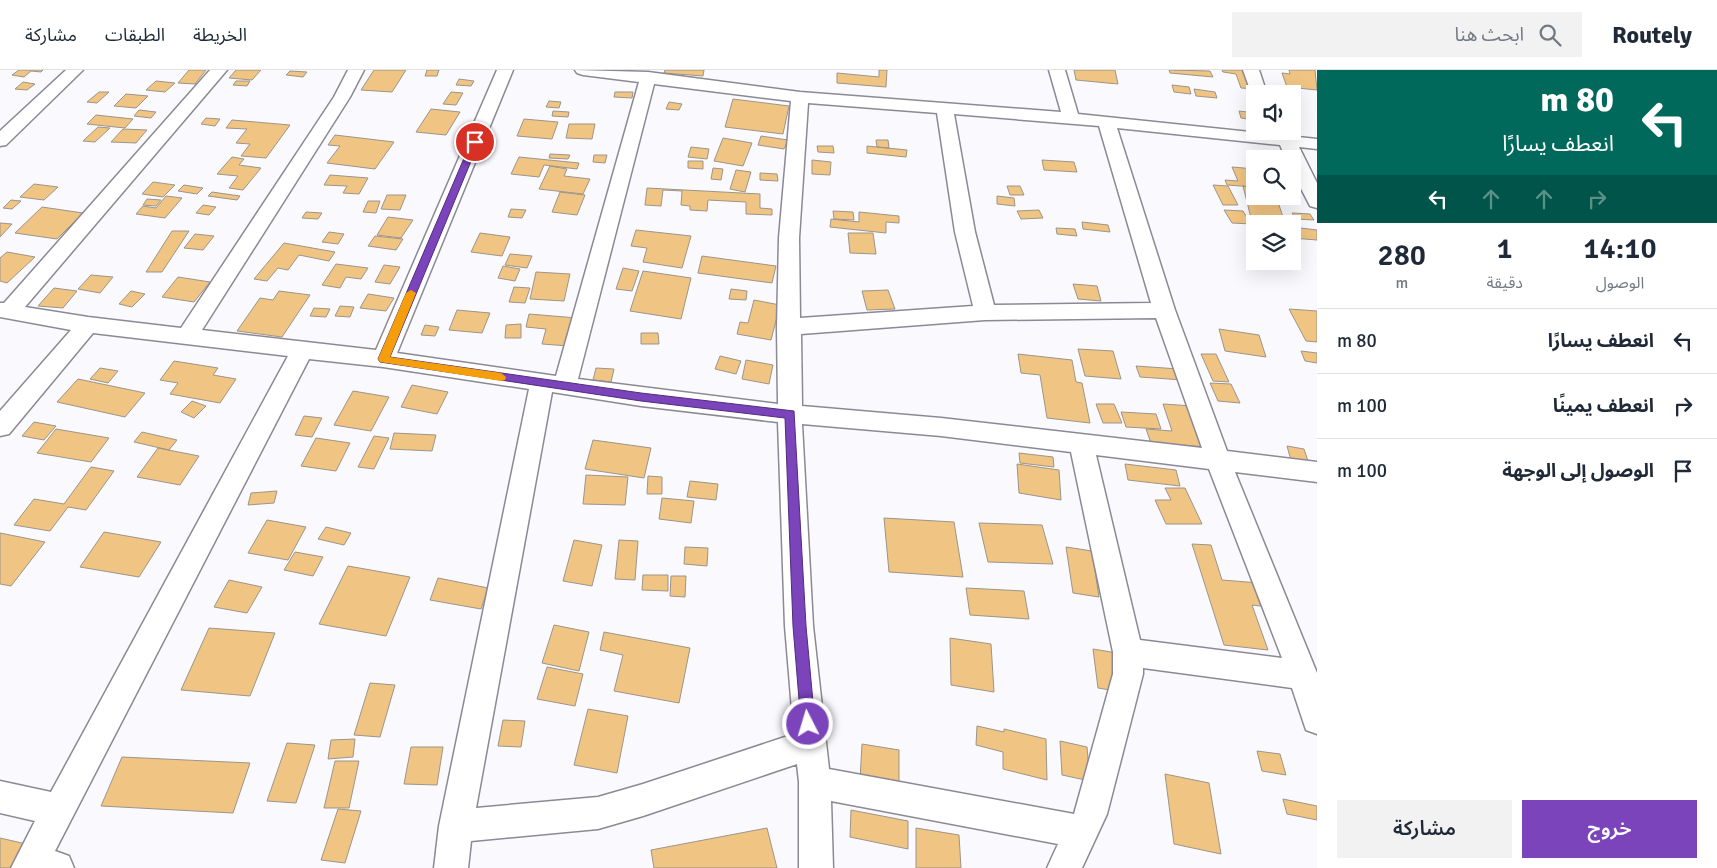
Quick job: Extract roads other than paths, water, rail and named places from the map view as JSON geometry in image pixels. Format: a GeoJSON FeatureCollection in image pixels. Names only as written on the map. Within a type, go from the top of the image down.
{"type":"FeatureCollection","features":[{"type":"Feature","properties":{"kind":"street"},"geometry":{"type":"LineString","coordinates":[[0,141],[75,70]]}},
{"type":"Feature","properties":{"kind":"street"},"geometry":{"type":"LineString","coordinates":[[5,311],[219,70]]}},
{"type":"Feature","properties":{"kind":"street"},"geometry":{"type":"LineString","coordinates":[[188,335],[336,105],[356,70]]}},
{"type":"Feature","properties":{"kind":"street"},"geometry":{"type":"LineString","coordinates":[[383,359],[506,70]]}},
{"type":"Feature","properties":{"kind":"street"},"geometry":{"type":"LineString","coordinates":[[583,70],[642,74],[800,97],[1246,133]]}},
{"type":"Feature","properties":{"kind":"street"},"geometry":{"type":"LineString","coordinates":[[1057,70],[1071,118]]}},
{"type":"Feature","properties":{"kind":"street"},"geometry":{"type":"LineString","coordinates":[[1251,70],[1256,85]]}},
{"type":"Feature","properties":{"kind":"street"},"geometry":{"type":"LineString","coordinates":[[451,868],[456,826],[554,385],[642,74]]}},
{"type":"Feature","properties":{"kind":"street"},"geometry":{"type":"LineString","coordinates":[[800,97],[789,238],[788,327],[799,626],[815,782],[816,868]]}},
{"type":"Feature","properties":{"kind":"street"},"geometry":{"type":"LineString","coordinates":[[944,109],[965,232],[985,313]]}},
{"type":"Feature","properties":{"kind":"street"},"geometry":{"type":"LineString","coordinates":[[1106,122],[1164,310],[1218,460],[1302,675],[1317,719]]}},
{"type":"Feature","properties":{"kind":"street"},"geometry":{"type":"LineString","coordinates":[[1279,140],[1317,202]]}},
{"type":"Feature","properties":{"kind":"street"},"geometry":{"type":"LineString","coordinates":[[1297,140],[1317,144]]}},
{"type":"Feature","properties":{"kind":"street"},"geometry":{"type":"LineString","coordinates":[[788,327],[985,313],[1164,310]]}},
{"type":"Feature","properties":{"kind":"street"},"geometry":{"type":"LineString","coordinates":[[5,311],[88,325],[188,335],[383,359],[641,397],[790,414],[941,427],[1081,442],[1317,472]]}},
{"type":"Feature","properties":{"kind":"street"},"geometry":{"type":"LineString","coordinates":[[0,427],[88,325]]}},
{"type":"Feature","properties":{"kind":"street"},"geometry":{"type":"LineString","coordinates":[[38,867],[59,810],[302,350]]}},
{"type":"Feature","properties":{"kind":"street"},"geometry":{"type":"LineString","coordinates":[[1064,868],[1091,814],[1128,674],[1128,652],[1081,442]]}},
{"type":"Feature","properties":{"kind":"street"},"geometry":{"type":"LineString","coordinates":[[1128,652],[1302,675]]}},
{"type":"Feature","properties":{"kind":"street"},"geometry":{"type":"LineString","coordinates":[[456,826],[598,813],[810,744]]}},
{"type":"Feature","properties":{"kind":"street"},"geometry":{"type":"LineString","coordinates":[[815,782],[1082,832]]}},
{"type":"Feature","properties":{"kind":"street"},"geometry":{"type":"LineString","coordinates":[[0,796],[59,810]]}}]}
